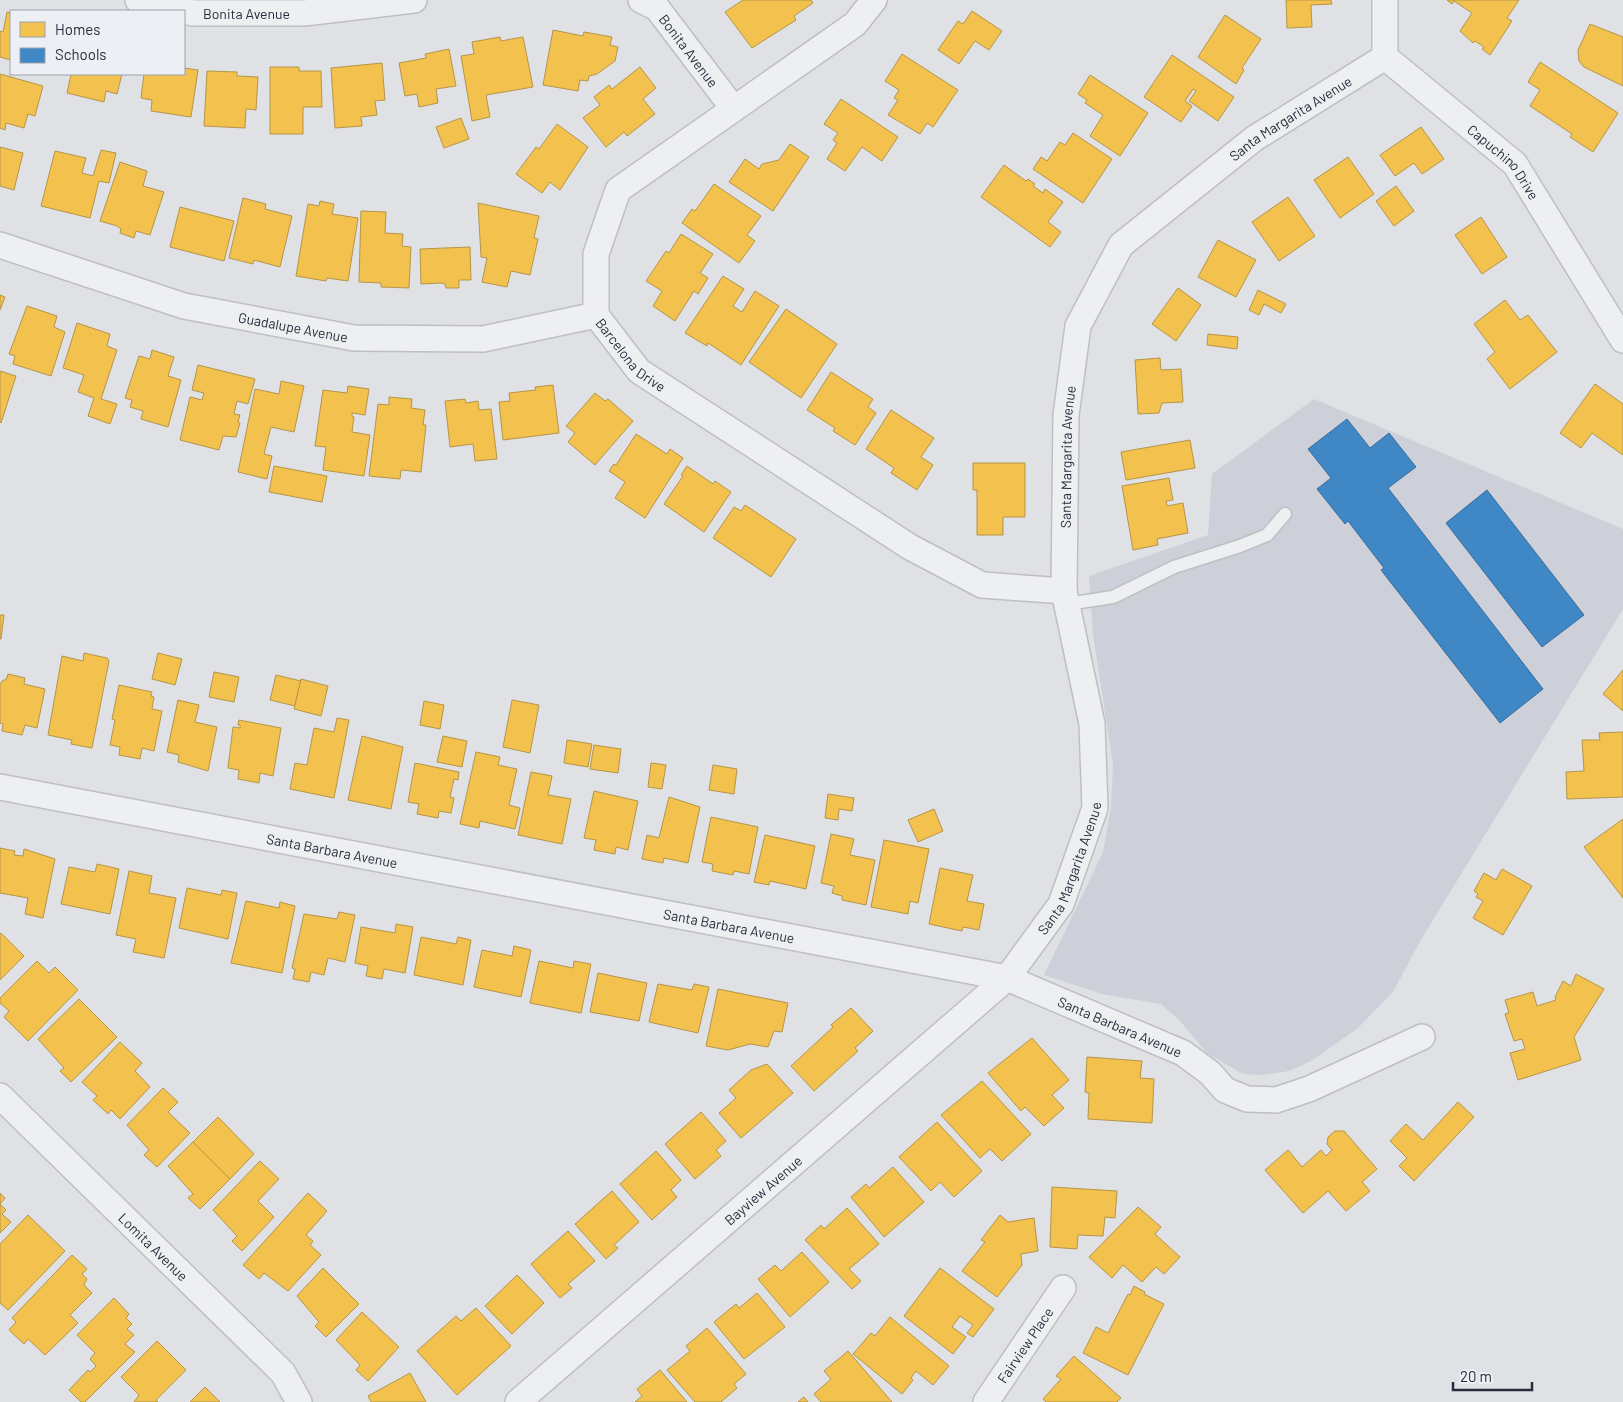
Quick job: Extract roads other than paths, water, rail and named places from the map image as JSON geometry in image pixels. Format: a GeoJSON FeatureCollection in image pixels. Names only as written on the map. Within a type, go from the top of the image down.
{"type":"FeatureCollection","features":[{"type":"Feature","properties":{"kind":"street","name":"Bonita Avenue"},"geometry":{"type":"LineString","coordinates":[[138,0],[180,10]]}},
{"type":"Feature","properties":{"kind":"street","name":"Bonita Avenue"},"geometry":{"type":"LineString","coordinates":[[185,11],[192,13],[304,13],[414,0]]}},
{"type":"Feature","properties":{"kind":"street","name":"Bonita Avenue"},"geometry":{"type":"LineString","coordinates":[[641,0],[657,8],[733,108]]}},
{"type":"Feature","properties":{"kind":"street","name":"Barcelona Drive"},"geometry":{"type":"LineString","coordinates":[[874,0],[855,24],[618,190],[596,254],[596,316],[639,371],[910,547],[982,585],[1065,597]]}},
{"type":"Feature","properties":{"kind":"street"},"geometry":{"type":"LineString","coordinates":[[1385,0],[1385,56]]}},
{"type":"Feature","properties":{"kind":"street","name":"Capuchino Drive"},"geometry":{"type":"LineString","coordinates":[[1385,56],[1515,164],[1623,340]]}},
{"type":"Feature","properties":{"kind":"street","name":"Santa Margarita Avenue"},"geometry":{"type":"LineString","coordinates":[[1007,978],[1061,904],[1095,808],[1092,724],[1065,597],[1066,415],[1078,326],[1121,245],[1255,138],[1385,56]]}},
{"type":"Feature","properties":{"kind":"street","name":"Guadalupe Avenue"},"geometry":{"type":"LineString","coordinates":[[0,245],[184,306],[354,338],[483,339],[596,316]]}},
{"type":"Feature","properties":{"kind":"street","name":"Santa Barbara Avenue"},"geometry":{"type":"LineString","coordinates":[[0,787],[1007,978],[1183,1053],[1210,1073],[1226,1090],[1246,1099],[1276,1100],[1309,1089],[1422,1037]]}},
{"type":"Feature","properties":{"kind":"street","name":"Bayview Avenue"},"geometry":{"type":"LineString","coordinates":[[518,1402],[1007,978]]}},
{"type":"Feature","properties":{"kind":"street","name":"Lomita Avenue"},"geometry":{"type":"LineString","coordinates":[[0,1096],[283,1373],[299,1402]]}},
{"type":"Feature","properties":{"kind":"street","name":"Fairview Place"},"geometry":{"type":"LineString","coordinates":[[986,1402],[1063,1288]]}},
{"type":"Feature","properties":{"kind":"lane"},"geometry":{"type":"LineString","coordinates":[[1065,597],[1113,597],[1174,567],[1240,546],[1267,535],[1285,514]]}}]}
